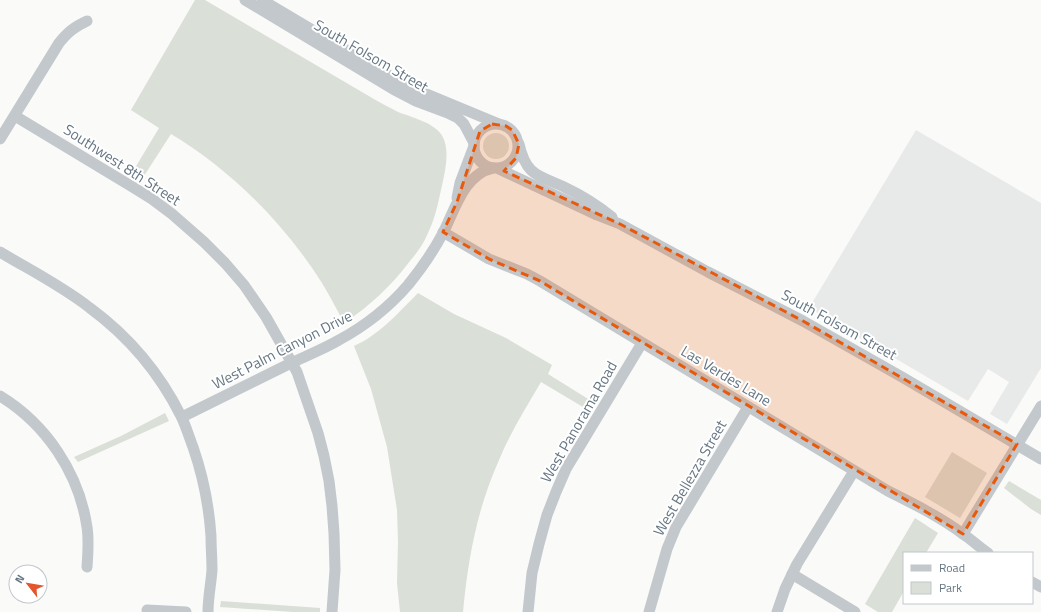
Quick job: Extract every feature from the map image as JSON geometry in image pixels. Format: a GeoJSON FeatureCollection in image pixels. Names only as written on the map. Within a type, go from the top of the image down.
{"type":"FeatureCollection","features":[{"type":"Feature","properties":{"kind":"street","name":"South Folsom Street"},"geometry":{"type":"LineString","coordinates":[[245,0],[393,89],[458,118],[464,124],[474,145]]}},
{"type":"Feature","properties":{"kind":"street","name":"South Folsom Street"},"geometry":{"type":"LineString","coordinates":[[262,0],[405,85],[499,124]]}},
{"type":"Feature","properties":{"kind":"street"},"geometry":{"type":"LineString","coordinates":[[0,139],[59,43],[67,33],[76,26],[87,21]]}},
{"type":"Feature","properties":{"kind":"street","name":"Southwest 8th Street"},"geometry":{"type":"LineString","coordinates":[[14,116],[152,200],[172,214],[225,263],[244,285],[266,317],[297,372],[318,433],[329,481],[334,533],[335,570],[332,612]]}},
{"type":"Feature","properties":{"kind":"street"},"geometry":{"type":"LineString","coordinates":[[499,124],[512,130],[517,137],[519,144],[516,158],[505,167],[496,169],[487,167],[481,163],[477,158],[474,145],[476,137],[485,126],[499,124]]}},
{"type":"Feature","properties":{"kind":"street","name":"South Folsom Street"},"geometry":{"type":"LineString","coordinates":[[519,144],[525,162],[535,174],[580,195],[601,208],[620,224]]}},
{"type":"Feature","properties":{"kind":"street","name":"West Palm Canyon Drive"},"geometry":{"type":"LineString","coordinates":[[457,202],[460,183],[474,145]]}},
{"type":"Feature","properties":{"kind":"street","name":"South Folsom Street"},"geometry":{"type":"LineString","coordinates":[[496,169],[620,224],[715,276],[803,321],[849,346],[1041,459]]}},
{"type":"Feature","properties":{"kind":"street","name":"West Palm Canyon Drive"},"geometry":{"type":"LineString","coordinates":[[182,417],[340,340],[366,323],[391,303],[407,287],[427,261],[457,202],[474,178],[486,170],[496,169]]}},
{"type":"Feature","properties":{"kind":"street","name":"Las Verdes Lane"},"geometry":{"type":"LineString","coordinates":[[443,232],[490,259],[540,281],[854,471],[888,491],[918,506],[963,534],[987,552]]}},
{"type":"Feature","properties":{"kind":"street"},"geometry":{"type":"LineString","coordinates":[[0,252],[76,297],[116,329],[138,353],[155,375],[182,417],[200,468],[206,496],[211,535],[212,569],[208,612]]}},
{"type":"Feature","properties":{"kind":"street","name":"West Panorama Road"},"geometry":{"type":"LineString","coordinates":[[528,612],[532,573],[547,515],[556,492],[566,469],[642,343]]}},
{"type":"Feature","properties":{"kind":"street"},"geometry":{"type":"LineString","coordinates":[[0,396],[22,411],[46,435],[57,450],[72,476],[83,508],[87,528],[87,567]]}},
{"type":"Feature","properties":{"kind":"street"},"geometry":{"type":"LineString","coordinates":[[963,534],[1041,406]]}},
{"type":"Feature","properties":{"kind":"street","name":"West Bellezza Street"},"geometry":{"type":"LineString","coordinates":[[648,612],[667,549],[676,527],[748,407]]}},
{"type":"Feature","properties":{"kind":"street"},"geometry":{"type":"LineString","coordinates":[[777,612],[784,589],[792,574],[854,471]]}},
{"type":"Feature","properties":{"kind":"street"},"geometry":{"type":"LineString","coordinates":[[792,574],[855,612]]}},
{"type":"Feature","properties":{"kind":"street"},"geometry":{"type":"LineString","coordinates":[[147,610],[186,612]]}},
{"type":"Feature","properties":{"kind":"highlighted area"},"geometry":{"type":"Polygon","coordinates":[[[492,124],[506,126],[512,130],[519,144],[516,158],[504,171],[620,224],[803,321],[1017,444],[963,534],[540,281],[489,259],[443,232],[457,202],[480,131],[492,124]]]}},
{"type":"Feature","properties":{"kind":"shaded area"},"geometry":{"type":"Polygon","coordinates":[[[916,130],[1041,203],[1041,368],[1007,424],[990,414],[1009,382],[988,369],[968,401],[809,308],[916,130]]]}},
{"type":"Feature","properties":{"kind":"green space"},"geometry":{"type":"Polygon","coordinates":[[[195,0],[205,0],[379,102],[398,112],[427,123],[437,130],[444,139],[446,145],[446,163],[439,201],[431,227],[420,248],[403,270],[387,287],[363,309],[344,323],[325,288],[291,239],[235,181],[193,148],[171,134],[142,179],[132,173],[159,128],[131,110],[195,0]]]}},
{"type":"Feature","properties":{"kind":"green space"},"geometry":{"type":"Polygon","coordinates":[[[496,133],[505,137],[509,146],[505,155],[496,159],[487,155],[483,146],[487,137],[496,133]]]}},
{"type":"Feature","properties":{"kind":"green space"},"geometry":{"type":"Polygon","coordinates":[[[418,293],[454,314],[506,338],[552,365],[548,374],[593,402],[588,410],[541,382],[508,440],[491,478],[475,534],[463,612],[400,612],[397,583],[397,510],[387,447],[371,389],[354,346],[383,327],[418,293]]]}},
{"type":"Feature","properties":{"kind":"green space"},"geometry":{"type":"Polygon","coordinates":[[[165,413],[169,421],[78,462],[74,457],[121,436],[165,413]]]}},
{"type":"Feature","properties":{"kind":"green space"},"geometry":{"type":"Polygon","coordinates":[[[952,452],[987,473],[960,518],[925,497],[952,452]]]}},
{"type":"Feature","properties":{"kind":"green space"},"geometry":{"type":"Polygon","coordinates":[[[1009,481],[1041,500],[1041,515],[1004,488],[1009,481]]]}},
{"type":"Feature","properties":{"kind":"green space"},"geometry":{"type":"Polygon","coordinates":[[[915,518],[938,533],[927,552],[903,552],[903,593],[892,612],[878,612],[865,604],[915,518]]]}},
{"type":"Feature","properties":{"kind":"green space"},"geometry":{"type":"Polygon","coordinates":[[[221,601],[320,608],[320,612],[293,612],[220,607],[221,601]]]}}]}
